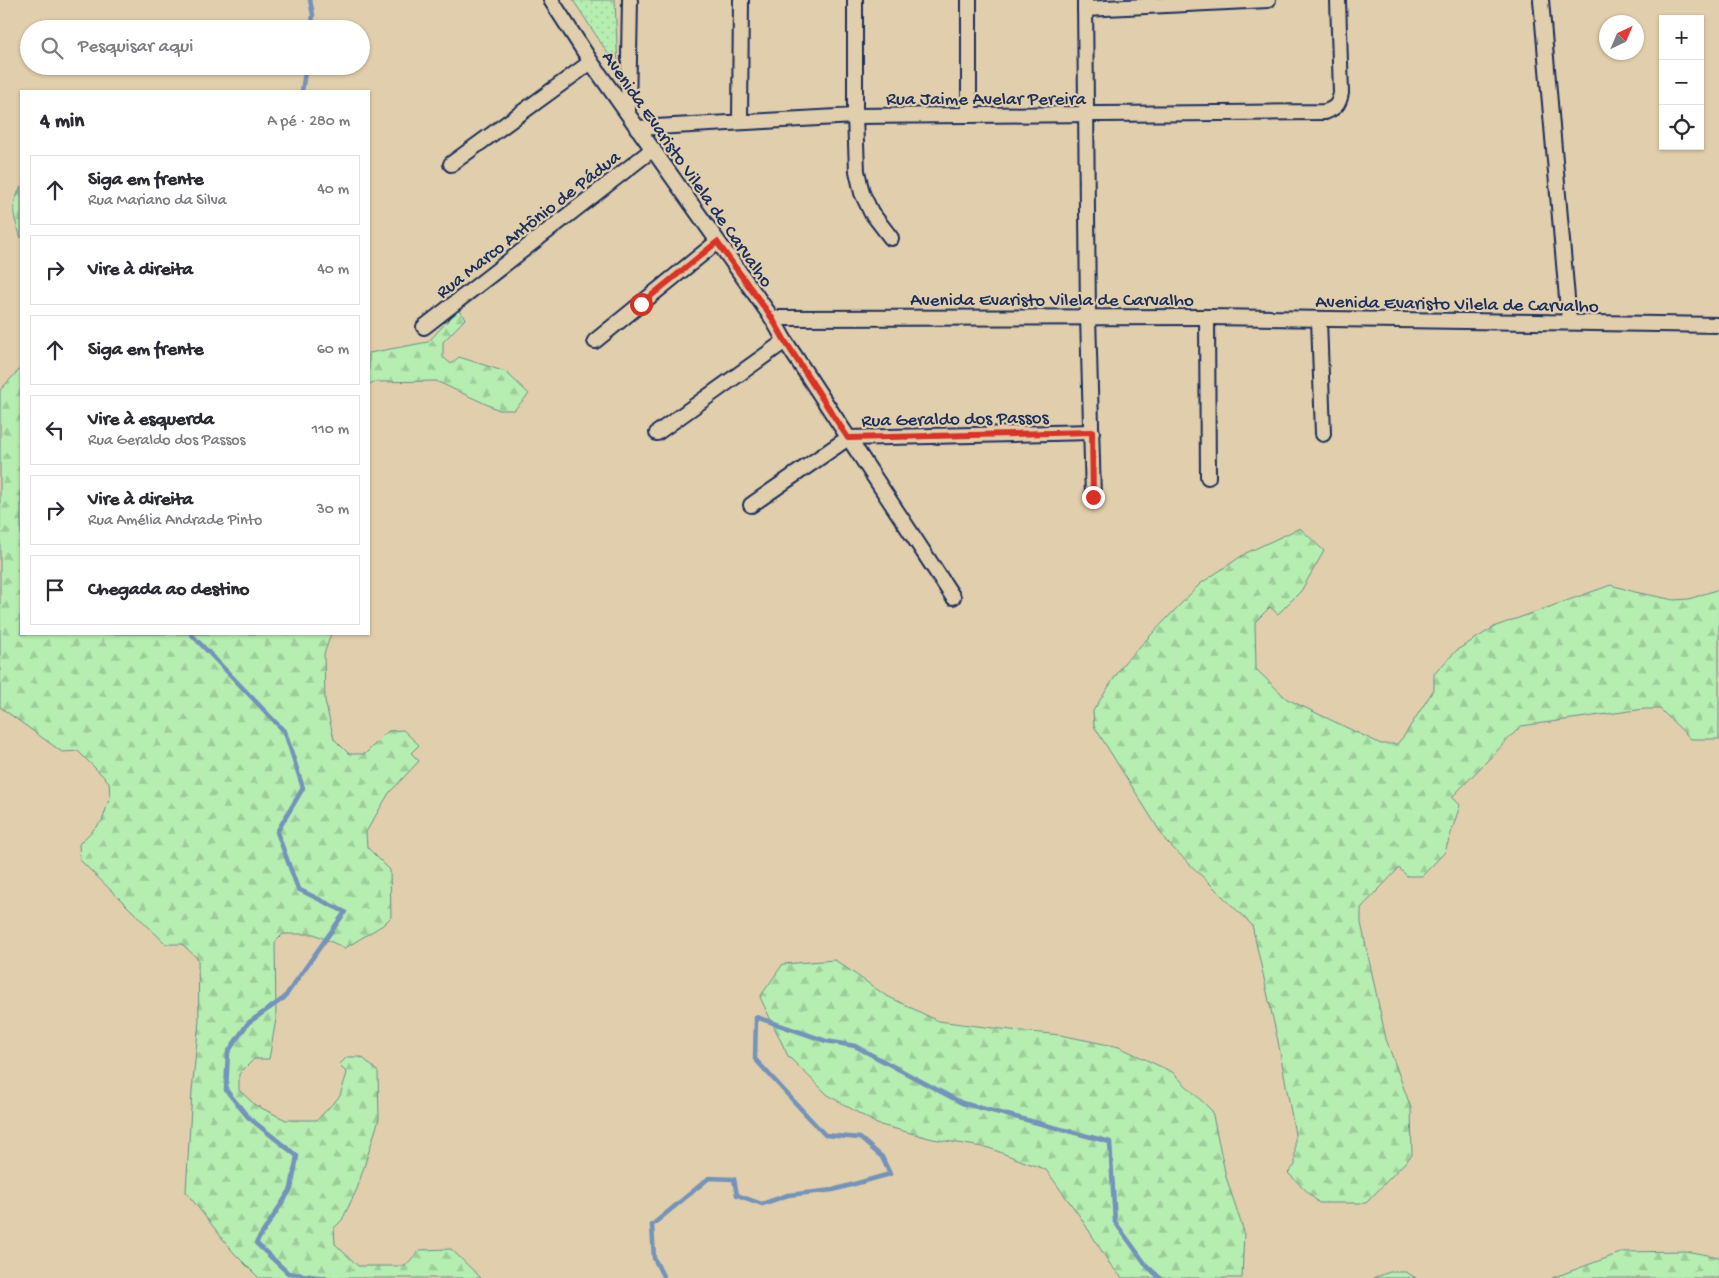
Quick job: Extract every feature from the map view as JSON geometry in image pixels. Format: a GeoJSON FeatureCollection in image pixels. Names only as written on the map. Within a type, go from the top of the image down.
{"type":"FeatureCollection","features":[{"type":"Feature","properties":{"kind":"street","name":"Avenida Evaristo Vilela de Carvalho"},"geometry":{"type":"LineString","coordinates":[[551,0],[591,62],[772,318],[1088,316],[1569,321],[1719,325]]}},
{"type":"Feature","properties":{"kind":"street"},"geometry":{"type":"LineString","coordinates":[[628,113],[630,0]]}},
{"type":"Feature","properties":{"kind":"street"},"geometry":{"type":"LineString","coordinates":[[740,121],[741,0]]}},
{"type":"Feature","properties":{"kind":"street"},"geometry":{"type":"LineString","coordinates":[[856,0],[855,116],[857,172],[862,193],[872,212],[891,238]]}},
{"type":"Feature","properties":{"kind":"street"},"geometry":{"type":"LineString","coordinates":[[969,115],[970,0]]}},
{"type":"Feature","properties":{"kind":"street"},"geometry":{"type":"LineString","coordinates":[[1093,497],[1088,316],[1085,5],[1268,0]]}},
{"type":"Feature","properties":{"kind":"street","name":"Rua Jaime Avelar Pereira"},"geometry":{"type":"LineString","coordinates":[[638,128],[855,116],[1325,112],[1335,109],[1340,101],[1341,93],[1338,0]]}},
{"type":"Feature","properties":{"kind":"street"},"geometry":{"type":"LineString","coordinates":[[1541,0],[1569,321]]}},
{"type":"Feature","properties":{"kind":"street"},"geometry":{"type":"LineString","coordinates":[[451,164],[591,62]]}},
{"type":"Feature","properties":{"kind":"street","name":"Rua Marco Antônio de Pádua"},"geometry":{"type":"LineString","coordinates":[[424,326],[653,149]]}},
{"type":"Feature","properties":{"kind":"street"},"geometry":{"type":"LineString","coordinates":[[596,341],[717,242]]}},
{"type":"Feature","properties":{"kind":"street"},"geometry":{"type":"LineString","coordinates":[[1207,317],[1208,478]]}},
{"type":"Feature","properties":{"kind":"street"},"geometry":{"type":"LineString","coordinates":[[772,318],[785,341],[953,597]]}},
{"type":"Feature","properties":{"kind":"street"},"geometry":{"type":"LineString","coordinates":[[1318,319],[1323,434]]}},
{"type":"Feature","properties":{"kind":"street"},"geometry":{"type":"LineString","coordinates":[[656,433],[785,341]]}},
{"type":"Feature","properties":{"kind":"street","name":"Rua Geraldo dos Passos"},"geometry":{"type":"LineString","coordinates":[[751,505],[848,438],[1092,432]]}},
{"type":"Feature","properties":{"kind":"green space"},"geometry":{"type":"Polygon","coordinates":[[[573,0],[615,0],[618,69],[573,0]]]}},
{"type":"Feature","properties":{"kind":"green space"},"geometry":{"type":"Polygon","coordinates":[[[20,188],[20,235],[14,212],[15,201],[20,188]]]}},
{"type":"Feature","properties":{"kind":"green space"},"geometry":{"type":"Polygon","coordinates":[[[458,310],[466,318],[443,342],[443,357],[451,364],[459,357],[506,372],[529,394],[514,410],[499,410],[436,381],[370,384],[370,353],[428,342],[458,310]]]}},
{"type":"Feature","properties":{"kind":"green space"},"geometry":{"type":"Polygon","coordinates":[[[20,369],[20,635],[331,635],[324,654],[325,701],[334,739],[349,754],[365,754],[388,731],[403,730],[419,745],[411,753],[419,761],[389,793],[366,832],[367,847],[390,870],[391,917],[383,925],[345,948],[314,934],[283,934],[275,942],[276,1019],[269,1059],[254,1059],[239,1074],[239,1090],[255,1105],[286,1120],[317,1120],[340,1096],[347,1073],[339,1065],[347,1057],[362,1057],[378,1072],[379,1119],[357,1189],[342,1220],[334,1228],[335,1244],[358,1266],[405,1266],[420,1250],[451,1249],[481,1278],[259,1278],[234,1253],[186,1192],[192,1091],[199,1021],[198,959],[182,944],[166,944],[80,860],[79,844],[102,821],[110,797],[109,782],[78,751],[62,752],[0,707],[0,390],[20,369]]]}},
{"type":"Feature","properties":{"kind":"green space"},"geometry":{"type":"Polygon","coordinates":[[[1300,528],[1324,551],[1301,591],[1278,614],[1270,607],[1255,622],[1256,669],[1287,699],[1381,744],[1397,744],[1434,689],[1434,674],[1457,650],[1496,626],[1611,585],[1674,600],[1689,599],[1719,589],[1719,739],[1691,739],[1660,709],[1644,709],[1521,726],[1452,797],[1460,805],[1445,852],[1422,876],[1407,876],[1399,868],[1361,908],[1361,923],[1386,1039],[1411,1108],[1412,1155],[1366,1203],[1319,1203],[1288,1173],[1295,1165],[1295,1134],[1278,1041],[1252,925],[1166,841],[1094,726],[1093,711],[1124,663],[1200,584],[1246,553],[1300,528]]]}},
{"type":"Feature","properties":{"kind":"green space"},"geometry":{"type":"Polygon","coordinates":[[[835,960],[885,995],[938,1021],[1060,1035],[1119,1047],[1172,1072],[1212,1111],[1226,1177],[1244,1232],[1242,1278],[1122,1278],[1110,1264],[1079,1215],[1046,1170],[989,1148],[933,1139],[877,1124],[828,1095],[788,1056],[760,997],[783,964],[835,960]]]}},
{"type":"Feature","properties":{"kind":"green space"},"geometry":{"type":"Polygon","coordinates":[[[1685,1251],[1719,1257],[1719,1278],[1552,1278],[1623,1252],[1685,1251]]]}},
{"type":"Feature","properties":{"kind":"green space"},"geometry":{"type":"Polygon","coordinates":[[[1390,1272],[1406,1272],[1416,1278],[1373,1278],[1390,1272]]]}},
{"type":"Feature","properties":{"kind":"waterway"},"geometry":{"type":"LineString","coordinates":[[310,0],[312,20]]}},
{"type":"Feature","properties":{"kind":"waterway"},"geometry":{"type":"LineString","coordinates":[[302,90],[305,75]]}},
{"type":"Feature","properties":{"kind":"waterway"},"geometry":{"type":"LineString","coordinates":[[192,635],[285,732],[303,788],[277,832],[298,889],[345,912],[284,998],[248,1023],[228,1052],[226,1090],[248,1117],[297,1156],[291,1189],[256,1243],[288,1273],[325,1278]]}},
{"type":"Feature","properties":{"kind":"waterway"},"geometry":{"type":"LineString","coordinates":[[664,1278],[654,1258],[652,1225],[709,1178],[734,1179],[737,1195],[762,1204],[788,1195],[833,1190],[890,1174],[882,1157],[860,1138],[825,1135],[755,1059],[756,1017],[826,1041],[855,1046],[962,1103],[1110,1142],[1115,1222],[1147,1266],[1160,1278]]}},
{"type":"Feature","properties":{"kind":"route"},"geometry":{"type":"LineString","coordinates":[[641,304],[717,242],[772,318],[848,438],[1092,432],[1093,497]]}}]}
